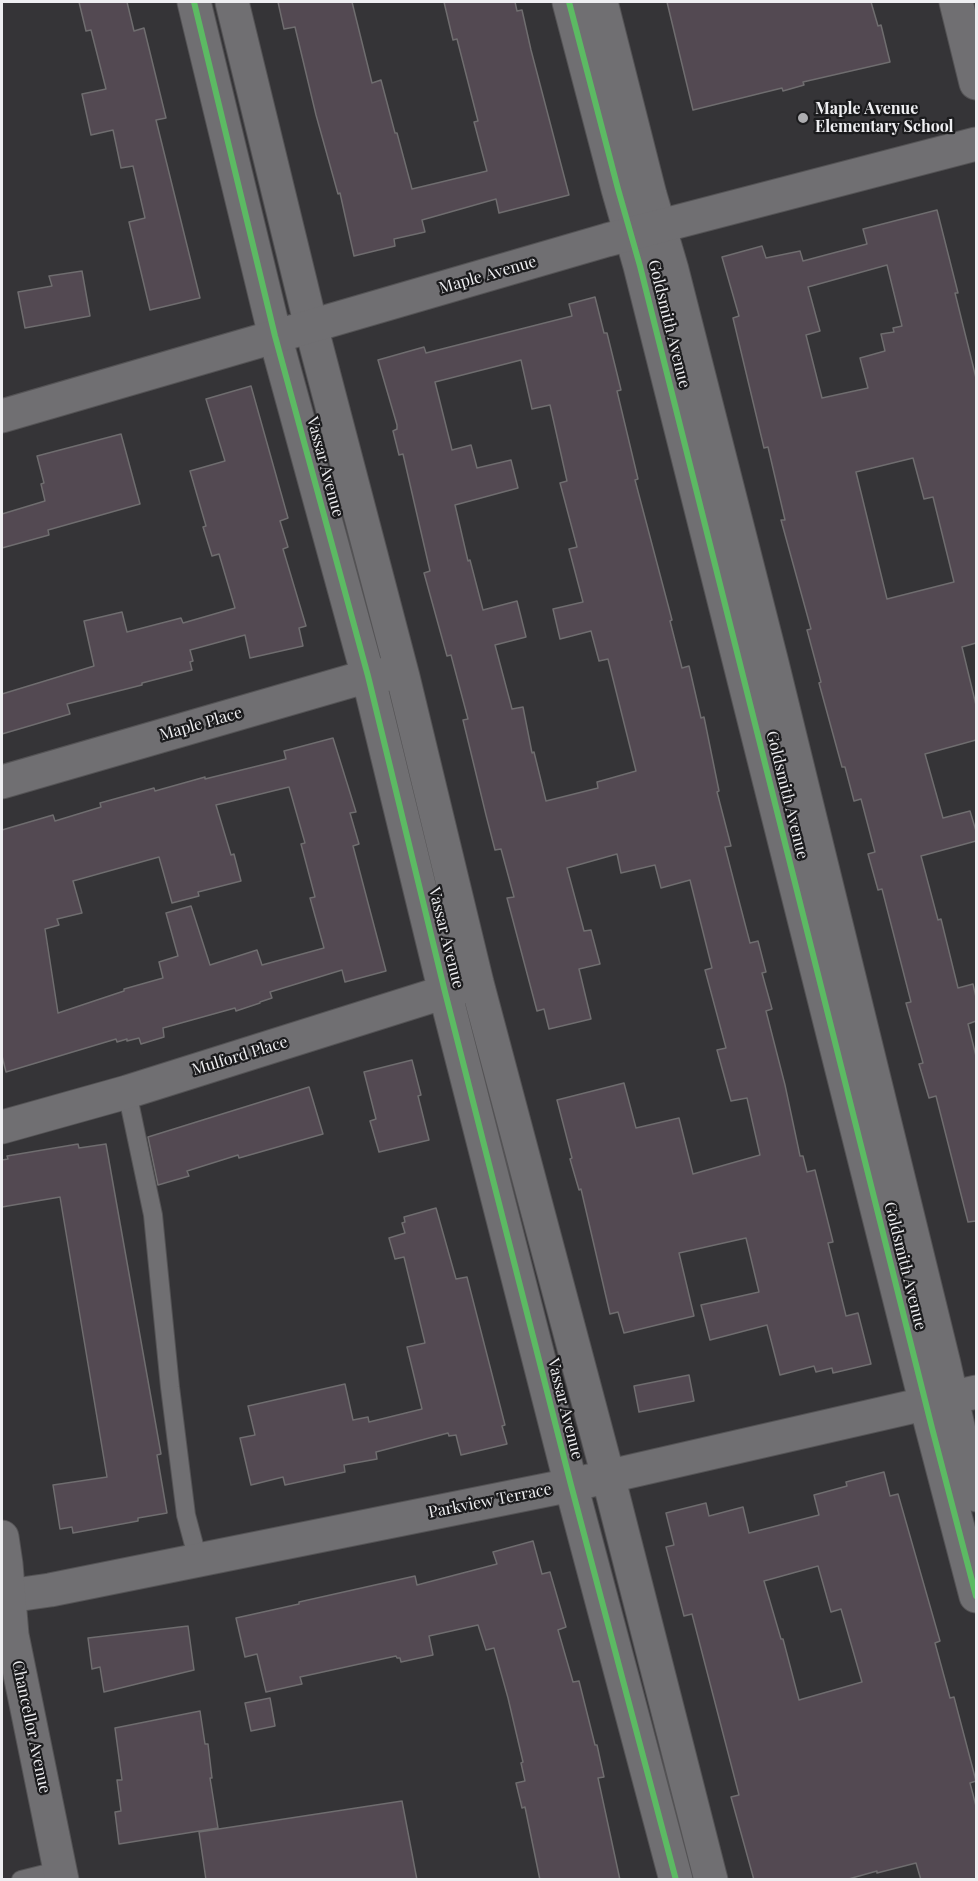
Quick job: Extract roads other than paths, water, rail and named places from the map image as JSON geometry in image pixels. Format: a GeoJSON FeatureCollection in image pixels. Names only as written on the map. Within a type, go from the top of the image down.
{"type":"FeatureCollection","features":[{"type":"Feature","properties":{"kind":"street","name":"Vassar Avenue"},"geometry":{"type":"LineString","coordinates":[[194,2],[275,336],[368,676],[445,992],[571,1485],[676,1880]]}},
{"type":"Feature","properties":{"kind":"street","name":"Vassar Avenue"},"geometry":{"type":"LineString","coordinates":[[231,2],[311,327],[402,672],[477,982],[608,1476],[711,1880]]}},
{"type":"Feature","properties":{"kind":"street","name":"Goldsmith Avenue"},"geometry":{"type":"LineString","coordinates":[[569,2],[618,189],[675,281],[757,667],[871,1129],[951,1398],[976,1495]]}},
{"type":"Feature","properties":{"kind":"street","name":"Goldsmith Avenue"},"geometry":{"type":"LineString","coordinates":[[601,2],[647,184],[645,230]]}},
{"type":"Feature","properties":{"kind":"street"},"geometry":{"type":"LineString","coordinates":[[956,2],[976,83]]}},
{"type":"Feature","properties":{"kind":"street","name":"Maple Avenue"},"geometry":{"type":"LineString","coordinates":[[2,416],[645,230],[976,144]]}},
{"type":"Feature","properties":{"kind":"street","name":"Maple Place"},"geometry":{"type":"LineString","coordinates":[[2,783],[368,676],[402,672]]}},
{"type":"Feature","properties":{"kind":"street","name":"Mulford Place"},"geometry":{"type":"LineString","coordinates":[[2,1127],[127,1092],[477,982]]}},
{"type":"Feature","properties":{"kind":"street","name":"Goldsmith Avenue"},"geometry":{"type":"LineString","coordinates":[[951,1398],[976,1596]]}},
{"type":"Feature","properties":{"kind":"street","name":"Parkview Terrace"},"geometry":{"type":"LineString","coordinates":[[5,1596],[50,1590],[571,1485],[951,1398]]}},
{"type":"Feature","properties":{"kind":"street","name":"Chancellor Avenue"},"geometry":{"type":"LineString","coordinates":[[2,1537],[5,1596],[62,1875]]}},
{"type":"Feature","properties":{"kind":"street"},"geometry":{"type":"LineString","coordinates":[[661,1822],[694,1815]]}},
{"type":"Feature","properties":{"kind":"lane"},"geometry":{"type":"LineString","coordinates":[[127,1092],[153,1215],[170,1387],[186,1515],[198,1560]]}},
{"type":"Feature","properties":{"kind":"lane"},"geometry":{"type":"LineString","coordinates":[[21,1880],[62,1875]]}},
{"type":"Feature","properties":{"kind":"place","name":"Maple Avenue Elementary School"},"geometry":{"type":"Point","coordinates":[803,118]}}]}
